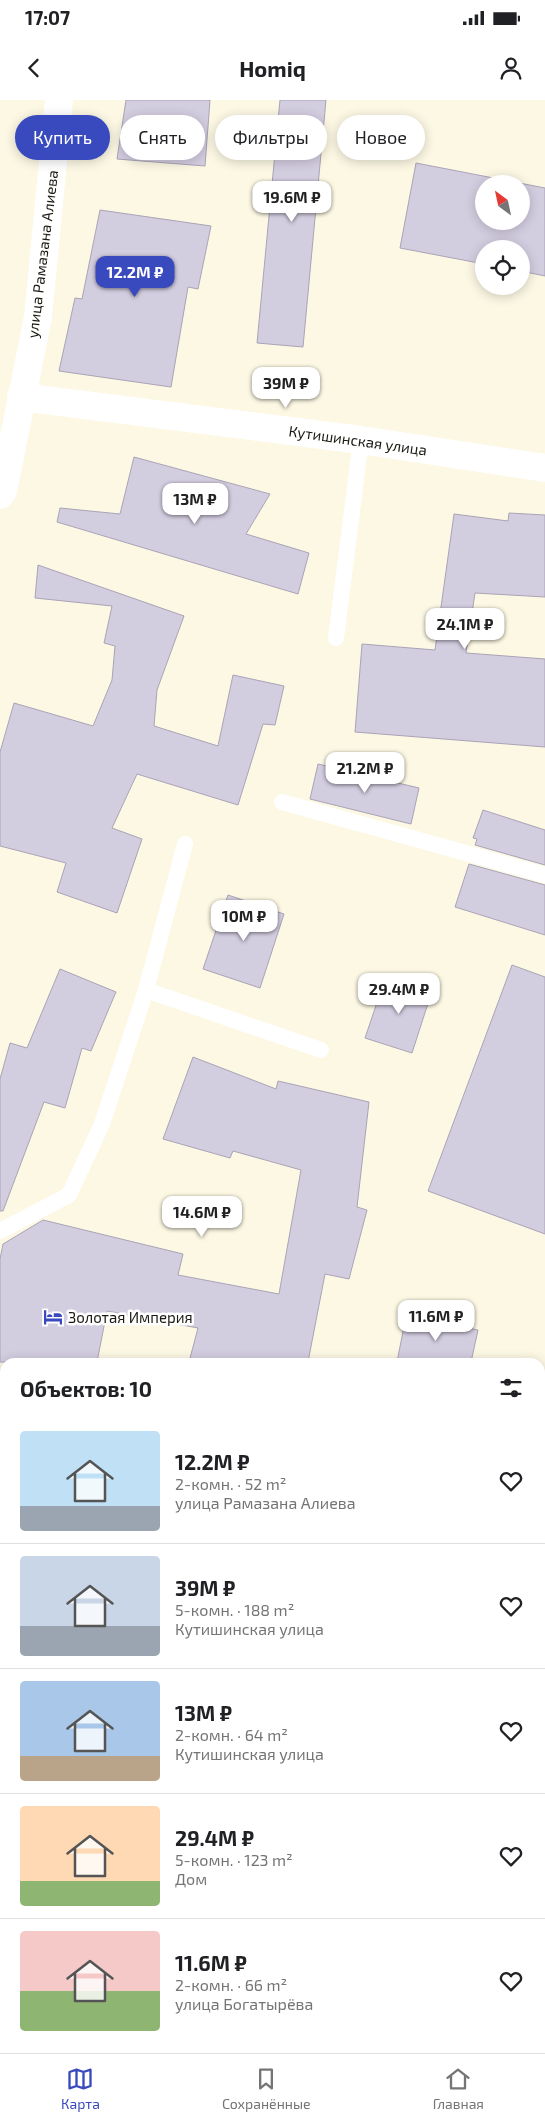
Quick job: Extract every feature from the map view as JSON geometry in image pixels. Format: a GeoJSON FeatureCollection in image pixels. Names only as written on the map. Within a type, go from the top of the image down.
{"type":"FeatureCollection","features":[{"type":"Feature","properties":{"kind":"street","name":"улица Рамазана Алиева"},"geometry":{"type":"LineString","coordinates":[[0,495],[3,491],[38,317],[59,100]]}},
{"type":"Feature","properties":{"kind":"street","name":"Кутишинская улица"},"geometry":{"type":"LineString","coordinates":[[21,397],[361,440],[545,468]]}},
{"type":"Feature","properties":{"kind":"lane"},"geometry":{"type":"LineString","coordinates":[[336,638],[361,440]]}},
{"type":"Feature","properties":{"kind":"lane"},"geometry":{"type":"LineString","coordinates":[[282,802],[545,875]]}},
{"type":"Feature","properties":{"kind":"lane"},"geometry":{"type":"LineString","coordinates":[[0,1231],[69,1195],[102,1124],[146,990],[185,844]]}},
{"type":"Feature","properties":{"kind":"lane"},"geometry":{"type":"LineString","coordinates":[[146,990],[321,1050]]}},
{"type":"Feature","properties":{"kind":"building"},"geometry":{"type":"Polygon","coordinates":[[[126,100],[210,100],[205,166],[130,160],[205,160],[205,115],[124,115],[126,100]]]}},
{"type":"Feature","properties":{"kind":"building"},"geometry":{"type":"Polygon","coordinates":[[[280,100],[326,100],[325,115],[279,115],[280,100]]]}},
{"type":"Feature","properties":{"kind":"building"},"geometry":{"type":"Polygon","coordinates":[[[120,139],[120,159],[117,159],[120,139]]]}},
{"type":"Feature","properties":{"kind":"building"},"geometry":{"type":"Polygon","coordinates":[[[274,160],[320,160],[303,347],[257,343],[274,160]]]}},
{"type":"Feature","properties":{"kind":"building"},"geometry":{"type":"Polygon","coordinates":[[[416,163],[478,175],[475,175],[475,230],[530,230],[530,185],[545,188],[545,276],[530,273],[530,240],[475,240],[475,262],[400,248],[416,163]]]}},
{"type":"Feature","properties":{"kind":"building"},"geometry":{"type":"Polygon","coordinates":[[[100,210],[211,226],[198,289],[188,287],[171,387],[59,371],[75,298],[82,299],[100,210]]]}},
{"type":"Feature","properties":{"kind":"building"},"geometry":{"type":"Polygon","coordinates":[[[134,457],[270,494],[246,534],[309,553],[298,594],[57,522],[60,508],[120,514],[134,457]]]}},
{"type":"Feature","properties":{"kind":"building"},"geometry":{"type":"Polygon","coordinates":[[[509,513],[545,515],[545,597],[475,593],[466,653],[545,659],[545,747],[355,732],[362,644],[435,650],[454,514],[508,521],[509,513]]]}},
{"type":"Feature","properties":{"kind":"building"},"geometry":{"type":"Polygon","coordinates":[[[38,565],[184,616],[157,690],[154,726],[218,746],[233,675],[284,686],[275,725],[263,724],[238,805],[137,774],[112,828],[142,839],[117,913],[57,892],[66,863],[0,846],[0,752],[14,703],[93,726],[112,680],[115,646],[104,643],[112,606],[35,598],[38,565]]]}},
{"type":"Feature","properties":{"kind":"building"},"geometry":{"type":"Polygon","coordinates":[[[318,764],[419,788],[411,824],[310,799],[318,764]]]}},
{"type":"Feature","properties":{"kind":"building"},"geometry":{"type":"Polygon","coordinates":[[[483,810],[545,830],[545,865],[475,845],[477,839],[473,838],[483,810]]]}},
{"type":"Feature","properties":{"kind":"building"},"geometry":{"type":"Polygon","coordinates":[[[469,864],[545,885],[545,935],[455,907],[469,864]]]}},
{"type":"Feature","properties":{"kind":"building"},"geometry":{"type":"Polygon","coordinates":[[[228,895],[284,914],[260,988],[203,969],[228,895]]]}},
{"type":"Feature","properties":{"kind":"building"},"geometry":{"type":"Polygon","coordinates":[[[512,965],[545,977],[545,1234],[428,1191],[512,965]]]}},
{"type":"Feature","properties":{"kind":"building"},"geometry":{"type":"Polygon","coordinates":[[[60,969],[116,992],[91,1051],[82,1048],[65,1108],[44,1102],[3,1211],[0,1211],[0,1079],[10,1043],[27,1048],[60,969]]]}},
{"type":"Feature","properties":{"kind":"building"},"geometry":{"type":"Polygon","coordinates":[[[386,976],[432,991],[412,1053],[365,1038],[386,976]]]}},
{"type":"Feature","properties":{"kind":"building"},"geometry":{"type":"Polygon","coordinates":[[[193,1057],[276,1089],[278,1081],[369,1102],[357,1207],[367,1210],[349,1279],[325,1274],[309,1358],[190,1358],[198,1328],[107,1311],[98,1358],[0,1358],[0,1259],[3,1244],[43,1220],[183,1254],[178,1275],[279,1294],[301,1170],[233,1151],[230,1158],[163,1139],[193,1057]]]}},
{"type":"Feature","properties":{"kind":"building"},"geometry":{"type":"Polygon","coordinates":[[[406,1316],[478,1330],[472,1358],[398,1358],[406,1316]]]}},
{"type":"Feature","properties":{"kind":"place","name":"Золотая Империя"},"geometry":{"type":"Point","coordinates":[53,1317]}}]}
